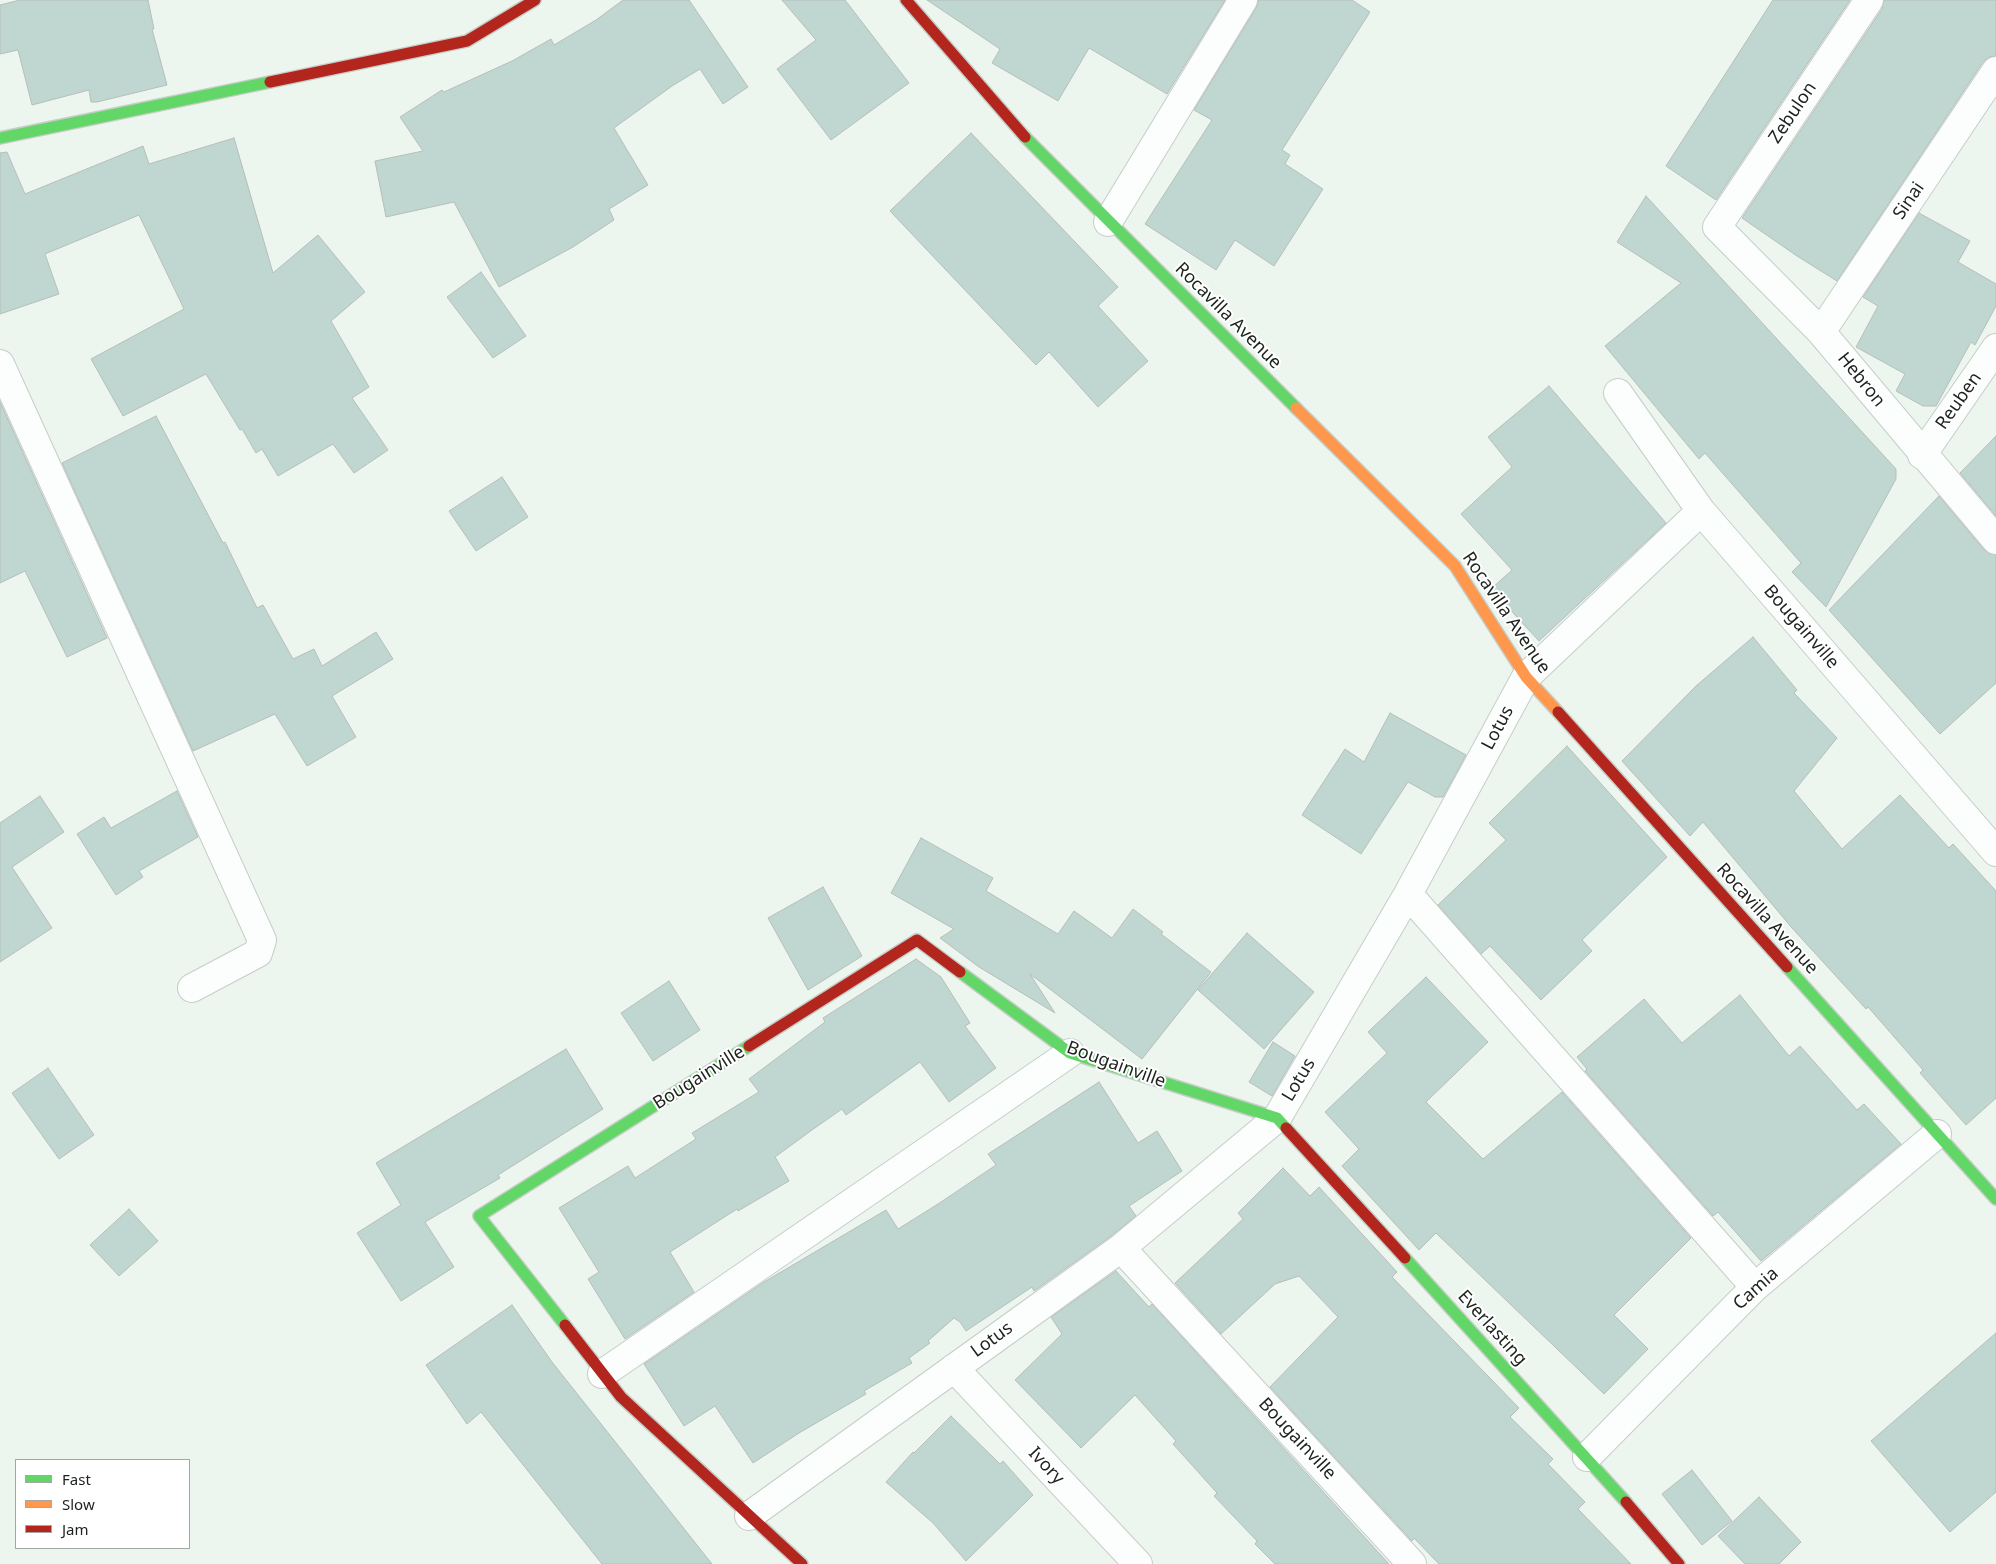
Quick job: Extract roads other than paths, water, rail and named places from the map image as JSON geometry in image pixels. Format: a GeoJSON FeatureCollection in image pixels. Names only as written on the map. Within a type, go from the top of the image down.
{"type":"FeatureCollection","features":[{"type":"Feature","properties":{"kind":"street"},"geometry":{"type":"LineString","coordinates":[[0,138],[467,41],[535,0]]}},
{"type":"Feature","properties":{"kind":"street","name":"Rocavilla Avenue"},"geometry":{"type":"LineString","coordinates":[[906,0],[1010,122],[1108,222],[1455,566],[1526,677],[1996,1199]]}},
{"type":"Feature","properties":{"kind":"street"},"geometry":{"type":"LineString","coordinates":[[1108,222],[1243,0]]}},
{"type":"Feature","properties":{"kind":"street","name":"Zebulon"},"geometry":{"type":"LineString","coordinates":[[1717,227],[1869,0]]}},
{"type":"Feature","properties":{"kind":"street","name":"Sinai"},"geometry":{"type":"LineString","coordinates":[[1821,332],[1996,71]]}},
{"type":"Feature","properties":{"kind":"street","name":"Hebron"},"geometry":{"type":"LineString","coordinates":[[1717,227],[1821,332],[1922,455],[1996,540]]}},
{"type":"Feature","properties":{"kind":"street","name":"Reuben"},"geometry":{"type":"LineString","coordinates":[[1922,455],[1996,348]]}},
{"type":"Feature","properties":{"kind":"street"},"geometry":{"type":"LineString","coordinates":[[0,364],[262,940],[258,953],[192,988]]}},
{"type":"Feature","properties":{"kind":"street","name":"Bougainville"},"geometry":{"type":"LineString","coordinates":[[1618,393],[1701,511],[1996,852]]}},
{"type":"Feature","properties":{"kind":"street","name":"Lotus"},"geometry":{"type":"LineString","coordinates":[[749,1516],[1121,1248],[1276,1118],[1408,894],[1526,677],[1701,511]]}},
{"type":"Feature","properties":{"kind":"street"},"geometry":{"type":"LineString","coordinates":[[1408,894],[1755,1287]]}},
{"type":"Feature","properties":{"kind":"street","name":"Bougainville"},"geometry":{"type":"LineString","coordinates":[[802,1564],[621,1397],[479,1216],[917,940],[1070,1053],[1276,1118]]}},
{"type":"Feature","properties":{"kind":"street"},"geometry":{"type":"LineString","coordinates":[[602,1374],[1070,1053]]}},
{"type":"Feature","properties":{"kind":"street","name":"Everlasting"},"geometry":{"type":"LineString","coordinates":[[1276,1118],[1587,1457],[1679,1564]]}},
{"type":"Feature","properties":{"kind":"street","name":"Camia"},"geometry":{"type":"LineString","coordinates":[[1587,1457],[1755,1287],[1937,1134]]}},
{"type":"Feature","properties":{"kind":"street","name":"Bougainville"},"geometry":{"type":"LineString","coordinates":[[1121,1248],[1412,1564]]}},
{"type":"Feature","properties":{"kind":"street","name":"Ivory"},"geometry":{"type":"LineString","coordinates":[[954,1368],[1138,1564]]}}]}
